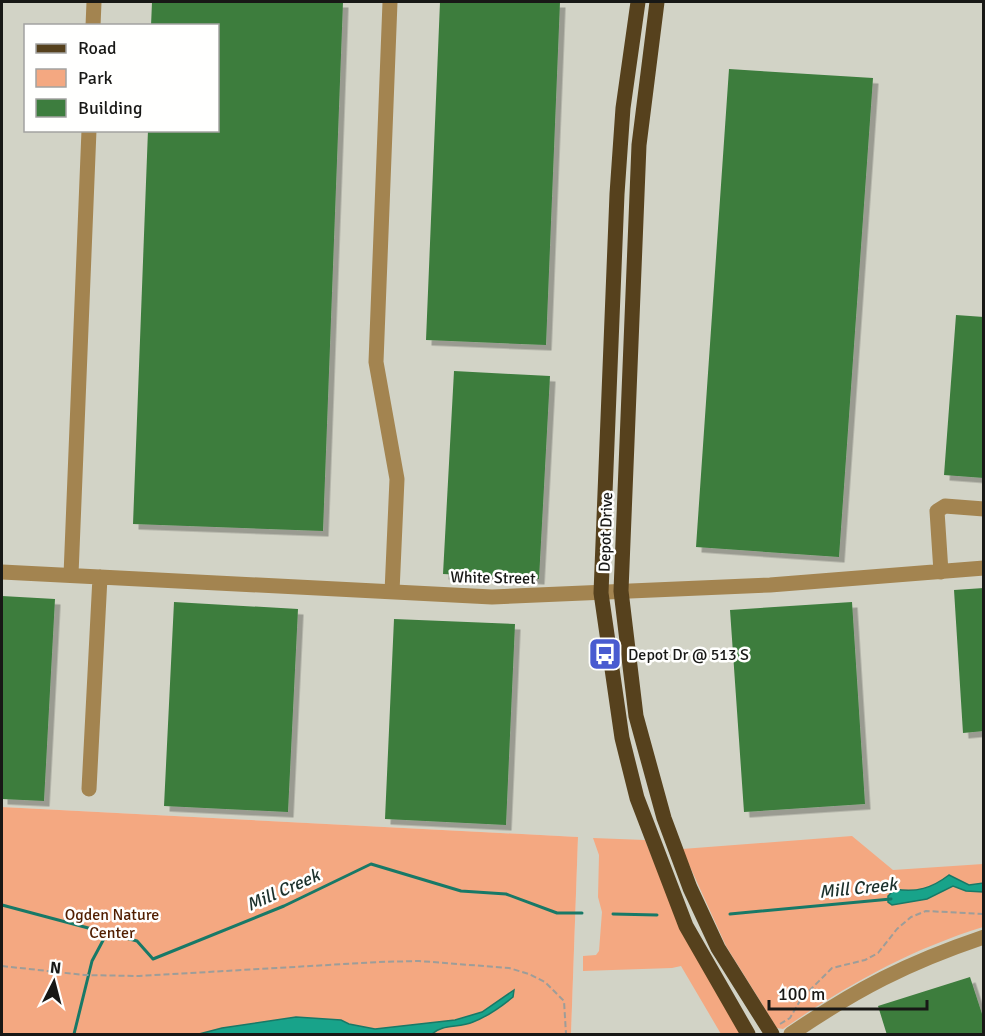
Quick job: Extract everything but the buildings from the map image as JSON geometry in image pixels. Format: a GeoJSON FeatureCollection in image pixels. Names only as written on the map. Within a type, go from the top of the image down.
{"type":"FeatureCollection","features":[{"type":"Feature","properties":{"kind":"main road","name":"Depot Drive"},"geometry":{"type":"LineString","coordinates":[[638,2],[623,108],[616,194],[601,593],[622,738],[637,798],[686,926],[748,1035]]}},
{"type":"Feature","properties":{"kind":"main road","name":"Depot Drive"},"geometry":{"type":"LineString","coordinates":[[657,2],[639,145],[621,591],[636,717],[664,818],[718,948],[775,1030]]}},
{"type":"Feature","properties":{"kind":"street"},"geometry":{"type":"LineString","coordinates":[[93,24],[94,2]]}},
{"type":"Feature","properties":{"kind":"street"},"geometry":{"type":"LineString","coordinates":[[390,2],[376,362],[397,479],[392,592]]}},
{"type":"Feature","properties":{"kind":"street"},"geometry":{"type":"LineString","coordinates":[[71,575],[89,132]]}},
{"type":"Feature","properties":{"kind":"street"},"geometry":{"type":"LineString","coordinates":[[941,572],[937,511],[945,506],[984,509]]}},
{"type":"Feature","properties":{"kind":"street","name":"White Street"},"geometry":{"type":"LineString","coordinates":[[2,572],[492,597],[770,585],[984,568]]}},
{"type":"Feature","properties":{"kind":"street"},"geometry":{"type":"LineString","coordinates":[[89,789],[100,577]]}},
{"type":"Feature","properties":{"kind":"street"},"geometry":{"type":"LineString","coordinates":[[791,1035],[839,1001],[879,978],[916,961],[984,938]]}},
{"type":"Feature","properties":{"kind":"path"},"geometry":{"type":"LineString","coordinates":[[775,1030],[790,1018],[801,999],[832,968],[865,960],[878,953],[897,929],[911,917],[926,911],[984,914]]}},
{"type":"Feature","properties":{"kind":"path"},"geometry":{"type":"LineString","coordinates":[[2,966],[97,976],[197,974],[278,966],[379,962],[438,962],[483,968],[509,968],[529,974],[556,991],[564,1001],[566,1035]]}},
{"type":"Feature","properties":{"kind":"shaded area"},"geometry":{"type":"Polygon","coordinates":[[[2,2],[983,2],[983,1034],[571,1034],[578,837],[2,807],[2,2]]]}},
{"type":"Feature","properties":{"kind":"shaded area"},"geometry":{"type":"Polygon","coordinates":[[[949,875],[969,885],[983,883],[983,892],[966,891],[953,886],[927,899],[892,905],[888,902],[888,896],[895,889],[924,888],[949,875]]]}},
{"type":"Feature","properties":{"kind":"shaded area"},"geometry":{"type":"Polygon","coordinates":[[[514,990],[513,997],[483,1017],[468,1024],[441,1029],[432,1034],[199,1034],[222,1028],[296,1017],[341,1020],[349,1024],[375,1029],[455,1020],[482,1012],[514,990]]]}},
{"type":"Feature","properties":{"kind":"green space","name":"Ogden Nature Center"},"geometry":{"type":"Polygon","coordinates":[[[2,807],[578,837],[571,1034],[2,1034],[2,807]]]}},
{"type":"Feature","properties":{"kind":"green space"},"geometry":{"type":"Polygon","coordinates":[[[852,836],[893,870],[983,864],[983,927],[930,946],[879,970],[783,1029],[777,1028],[726,946],[682,849],[852,836]]]}},
{"type":"Feature","properties":{"kind":"green space"},"geometry":{"type":"Polygon","coordinates":[[[593,838],[645,840],[682,931],[741,1034],[721,1034],[681,966],[583,971],[583,956],[596,955],[599,951],[602,912],[598,897],[599,855],[593,838]]]}},
{"type":"Feature","properties":{"kind":"waterway","name":"Mill Creek"},"geometry":{"type":"LineString","coordinates":[[2,905],[137,941],[153,959],[284,906],[371,864],[461,891],[506,894],[557,913],[582,913]]}},
{"type":"Feature","properties":{"kind":"waterway","name":"Mill Creek"},"geometry":{"type":"LineString","coordinates":[[730,914],[891,899]]}},
{"type":"Feature","properties":{"kind":"waterway","name":"Mill Creek"},"geometry":{"type":"LineString","coordinates":[[613,914],[657,915]]}},
{"type":"Feature","properties":{"kind":"waterway"},"geometry":{"type":"LineString","coordinates":[[74,1034],[92,961],[107,933]]}},
{"type":"Feature","properties":{"kind":"place","name":"Depot Dr @ 513 S"},"geometry":{"type":"Point","coordinates":[605,654]}}]}
